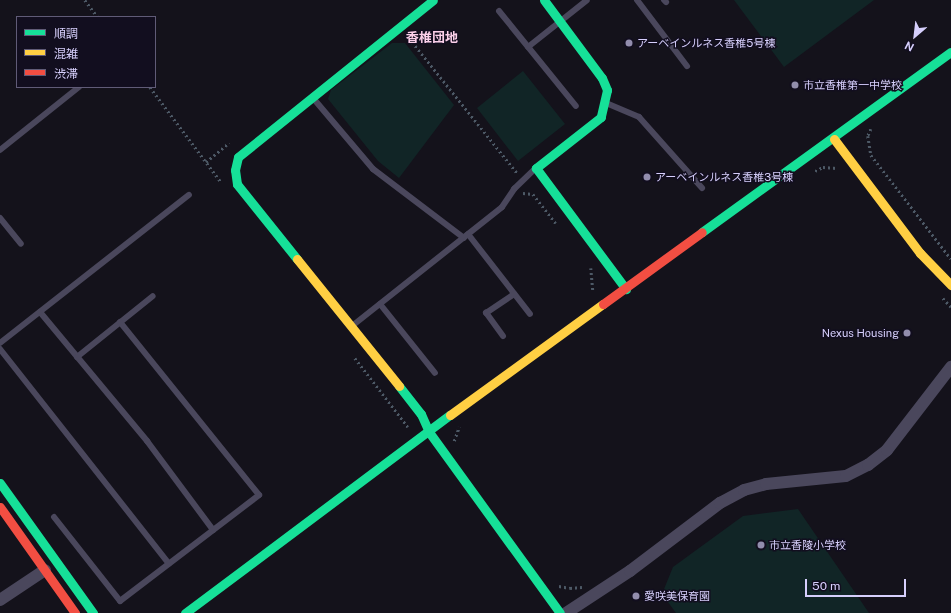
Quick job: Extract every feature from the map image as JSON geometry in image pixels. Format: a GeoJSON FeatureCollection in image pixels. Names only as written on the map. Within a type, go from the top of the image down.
{"type":"FeatureCollection","features":[{"type":"Feature","properties":{"kind":"street"},"geometry":{"type":"LineString","coordinates":[[433,0],[238,158],[235,170],[237,184],[420,414],[429,432],[560,613]]}},
{"type":"Feature","properties":{"kind":"street"},"geometry":{"type":"LineString","coordinates":[[544,0],[602,78],[607,90],[606,103],[601,117],[536,168],[626,289]]}},
{"type":"Feature","properties":{"kind":"street"},"geometry":{"type":"LineString","coordinates":[[185,613],[352,486],[834,139],[951,52]]}},
{"type":"Feature","properties":{"kind":"street"},"geometry":{"type":"LineString","coordinates":[[834,139],[920,253],[951,285]]}},
{"type":"Feature","properties":{"kind":"street"},"geometry":{"type":"LineString","coordinates":[[566,613],[630,571],[720,503],[744,490],[766,484],[846,476],[868,465],[887,450],[951,367]]}},
{"type":"Feature","properties":{"kind":"street"},"geometry":{"type":"LineString","coordinates":[[0,483],[93,613]]}},
{"type":"Feature","properties":{"kind":"street"},"geometry":{"type":"LineString","coordinates":[[0,507],[75,613]]}},
{"type":"Feature","properties":{"kind":"street"},"geometry":{"type":"LineString","coordinates":[[0,600],[45,570]]}},
{"type":"Feature","properties":{"kind":"lane"},"geometry":{"type":"LineString","coordinates":[[528,47],[587,0]]}},
{"type":"Feature","properties":{"kind":"lane"},"geometry":{"type":"LineString","coordinates":[[637,0],[687,66]]}},
{"type":"Feature","properties":{"kind":"lane"},"geometry":{"type":"LineString","coordinates":[[499,11],[576,106]]}},
{"type":"Feature","properties":{"kind":"lane"},"geometry":{"type":"LineString","coordinates":[[0,150],[78,88]]}},
{"type":"Feature","properties":{"kind":"lane"},"geometry":{"type":"LineString","coordinates":[[313,97],[374,169],[466,236],[530,314]]}},
{"type":"Feature","properties":{"kind":"lane"},"geometry":{"type":"LineString","coordinates":[[606,103],[639,117],[702,188]]}},
{"type":"Feature","properties":{"kind":"lane"},"geometry":{"type":"LineString","coordinates":[[351,327],[502,207],[523,180],[536,168]]}},
{"type":"Feature","properties":{"kind":"lane"},"geometry":{"type":"LineString","coordinates":[[0,343],[189,195]]}},
{"type":"Feature","properties":{"kind":"lane"},"geometry":{"type":"LineString","coordinates":[[0,218],[21,244]]}},
{"type":"Feature","properties":{"kind":"lane"},"geometry":{"type":"LineString","coordinates":[[503,336],[486,313],[514,294]]}},
{"type":"Feature","properties":{"kind":"lane"},"geometry":{"type":"LineString","coordinates":[[77,357],[153,296]]}},
{"type":"Feature","properties":{"kind":"lane"},"geometry":{"type":"LineString","coordinates":[[380,304],[435,374]]}},
{"type":"Feature","properties":{"kind":"lane"},"geometry":{"type":"LineString","coordinates":[[40,312],[146,441],[213,530]]}},
{"type":"Feature","properties":{"kind":"lane"},"geometry":{"type":"LineString","coordinates":[[54,517],[120,601],[259,495],[120,322]]}},
{"type":"Feature","properties":{"kind":"lane"},"geometry":{"type":"LineString","coordinates":[[0,350],[169,564]]}},
{"type":"Feature","properties":{"kind":"path"},"geometry":{"type":"LineString","coordinates":[[85,0],[97,16]]}},
{"type":"Feature","properties":{"kind":"path"},"geometry":{"type":"LineString","coordinates":[[400,26],[533,194]]}},
{"type":"Feature","properties":{"kind":"path"},"geometry":{"type":"LineString","coordinates":[[874,122],[868,136],[871,155],[951,259]]}},
{"type":"Feature","properties":{"kind":"path"},"geometry":{"type":"LineString","coordinates":[[812,172],[823,167],[839,168],[842,172]]}},
{"type":"Feature","properties":{"kind":"path"},"geometry":{"type":"LineString","coordinates":[[939,294],[951,307]]}},
{"type":"Feature","properties":{"kind":"path"},"geometry":{"type":"LineString","coordinates":[[454,444],[460,426]]}},
{"type":"Feature","properties":{"kind":"path"},"geometry":{"type":"LineString","coordinates":[[557,585],[570,588],[585,586]]}},
{"type":"Feature","properties":{"kind":"green space"},"geometry":{"type":"Polygon","coordinates":[[[734,0],[874,0],[784,67],[734,0]]]}},
{"type":"Feature","properties":{"kind":"green space"},"geometry":{"type":"Polygon","coordinates":[[[392,43],[405,43],[454,105],[399,178],[378,161],[328,99],[331,90],[392,43]]]}},
{"type":"Feature","properties":{"kind":"green space"},"geometry":{"type":"Polygon","coordinates":[[[523,71],[565,124],[518,161],[477,108],[523,71]]]}},
{"type":"Feature","properties":{"kind":"green space","name":"市立香陵小学校"},"geometry":{"type":"Polygon","coordinates":[[[798,509],[869,613],[676,613],[662,594],[673,567],[743,516],[798,509]]]}},
{"type":"Feature","properties":{"kind":"traffic: fast"},"geometry":{"type":"LineString","coordinates":[[297,259],[237,184],[235,170],[238,157],[433,0]]}},
{"type":"Feature","properties":{"kind":"traffic: fast"},"geometry":{"type":"LineString","coordinates":[[544,0],[602,78],[607,90],[601,117],[536,168],[626,289]]}},
{"type":"Feature","properties":{"kind":"traffic: fast"},"geometry":{"type":"LineString","coordinates":[[702,232],[951,52]]}},
{"type":"Feature","properties":{"kind":"traffic: fast"},"geometry":{"type":"LineString","coordinates":[[399,386],[421,414],[429,432],[560,613]]}},
{"type":"Feature","properties":{"kind":"traffic: fast"},"geometry":{"type":"LineString","coordinates":[[185,613],[450,415]]}},
{"type":"Feature","properties":{"kind":"traffic: fast"},"geometry":{"type":"LineString","coordinates":[[0,483],[93,613]]}},
{"type":"Feature","properties":{"kind":"traffic: slow"},"geometry":{"type":"LineString","coordinates":[[834,139],[920,253],[951,285]]}},
{"type":"Feature","properties":{"kind":"traffic: slow"},"geometry":{"type":"LineString","coordinates":[[297,259],[399,386]]}},
{"type":"Feature","properties":{"kind":"traffic: slow"},"geometry":{"type":"LineString","coordinates":[[450,415],[603,304]]}},
{"type":"Feature","properties":{"kind":"traffic: jam"},"geometry":{"type":"LineString","coordinates":[[603,304],[702,232]]}},
{"type":"Feature","properties":{"kind":"traffic: jam"},"geometry":{"type":"LineString","coordinates":[[0,507],[75,613]]}},
{"type":"Feature","properties":{"kind":"place","name":"アーベインルネス香椎5号棟"},"geometry":{"type":"Point","coordinates":[629,43]}},
{"type":"Feature","properties":{"kind":"place","name":"市立香椎第一中学校"},"geometry":{"type":"Point","coordinates":[795,85]}},
{"type":"Feature","properties":{"kind":"place","name":"アーベインルネス香椎3号棟"},"geometry":{"type":"Point","coordinates":[647,177]}},
{"type":"Feature","properties":{"kind":"place","name":"Nexus Housing"},"geometry":{"type":"Point","coordinates":[907,333]}},
{"type":"Feature","properties":{"kind":"place","name":"市立香陵小学校"},"geometry":{"type":"Point","coordinates":[761,545]}},
{"type":"Feature","properties":{"kind":"place","name":"愛咲美保育園"},"geometry":{"type":"Point","coordinates":[636,596]}},
{"type":"Feature","properties":{"kind":"district","name":"香椎団地"},"geometry":{"type":"Point","coordinates":[432,38]}}]}
